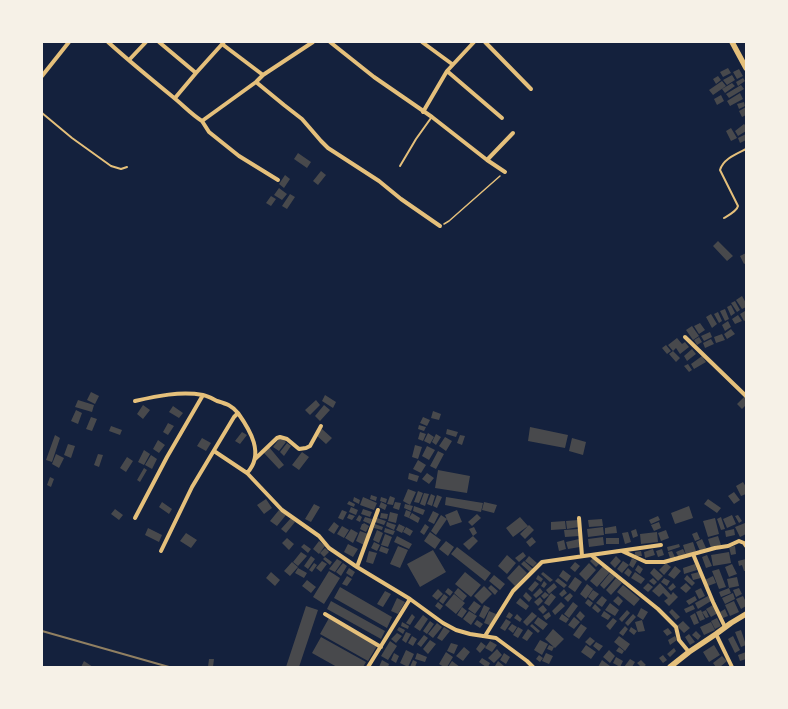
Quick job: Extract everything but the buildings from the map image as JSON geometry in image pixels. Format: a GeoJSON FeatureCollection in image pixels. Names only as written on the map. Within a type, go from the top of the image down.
{"type":"FeatureCollection","features":[{"type":"Feature","properties":{"kind":"main road"},"geometry":{"type":"LineString","coordinates":[[732,42],[746,68]]}},
{"type":"Feature","properties":{"kind":"main road"},"geometry":{"type":"LineString","coordinates":[[670,667],[689,652],[746,614]]}},
{"type":"Feature","properties":{"kind":"street"},"geometry":{"type":"LineString","coordinates":[[43,74],[68,42]]}},
{"type":"Feature","properties":{"kind":"street"},"geometry":{"type":"LineString","coordinates":[[108,42],[202,121],[209,132],[239,156],[278,180]]}},
{"type":"Feature","properties":{"kind":"street"},"geometry":{"type":"LineString","coordinates":[[129,60],[146,42]]}},
{"type":"Feature","properties":{"kind":"street"},"geometry":{"type":"LineString","coordinates":[[159,42],[196,73]]}},
{"type":"Feature","properties":{"kind":"street"},"geometry":{"type":"LineString","coordinates":[[202,121],[256,82],[263,75],[313,42]]}},
{"type":"Feature","properties":{"kind":"street"},"geometry":{"type":"LineString","coordinates":[[330,42],[374,77],[432,117],[487,160],[505,172]]}},
{"type":"Feature","properties":{"kind":"street"},"geometry":{"type":"LineString","coordinates":[[422,42],[452,64]]}},
{"type":"Feature","properties":{"kind":"street"},"geometry":{"type":"LineString","coordinates":[[423,112],[452,64],[474,42]]}},
{"type":"Feature","properties":{"kind":"street"},"geometry":{"type":"LineString","coordinates":[[485,42],[530,89]]}},
{"type":"Feature","properties":{"kind":"street"},"geometry":{"type":"LineString","coordinates":[[175,98],[223,43],[263,75]]}},
{"type":"Feature","properties":{"kind":"street"},"geometry":{"type":"LineString","coordinates":[[447,71],[502,118]]}},
{"type":"Feature","properties":{"kind":"street"},"geometry":{"type":"LineString","coordinates":[[256,82],[302,119],[328,148],[379,181],[401,199],[440,226]]}},
{"type":"Feature","properties":{"kind":"street"},"geometry":{"type":"LineString","coordinates":[[487,160],[513,133]]}},
{"type":"Feature","properties":{"kind":"street"},"geometry":{"type":"LineString","coordinates":[[685,337],[746,396]]}},
{"type":"Feature","properties":{"kind":"street"},"geometry":{"type":"LineString","coordinates":[[135,401],[179,394],[203,395],[225,403],[238,413],[252,436],[255,459]]}},
{"type":"Feature","properties":{"kind":"street"},"geometry":{"type":"LineString","coordinates":[[134,518],[203,395]]}},
{"type":"Feature","properties":{"kind":"street"},"geometry":{"type":"LineString","coordinates":[[161,551],[192,487],[234,417],[238,413]]}},
{"type":"Feature","properties":{"kind":"street"},"geometry":{"type":"LineString","coordinates":[[247,473],[255,459],[277,438],[280,437],[286,439],[299,449],[306,448],[310,446],[321,426]]}},
{"type":"Feature","properties":{"kind":"street"},"geometry":{"type":"LineString","coordinates":[[214,451],[247,473],[282,510],[319,536],[330,548],[357,567],[410,599],[443,623],[456,630],[496,638],[533,667]]}},
{"type":"Feature","properties":{"kind":"street"},"geometry":{"type":"LineString","coordinates":[[357,567],[378,510]]}},
{"type":"Feature","properties":{"kind":"street"},"geometry":{"type":"LineString","coordinates":[[579,518],[582,556]]}},
{"type":"Feature","properties":{"kind":"street"},"geometry":{"type":"LineString","coordinates":[[622,550],[646,562],[664,562],[728,546],[740,541],[746,546]]}},
{"type":"Feature","properties":{"kind":"street"},"geometry":{"type":"LineString","coordinates":[[485,636],[513,592],[542,562],[661,545]]}},
{"type":"Feature","properties":{"kind":"street"},"geometry":{"type":"LineString","coordinates":[[693,554],[725,627]]}},
{"type":"Feature","properties":{"kind":"street"},"geometry":{"type":"LineString","coordinates":[[591,555],[658,609],[676,627],[679,640],[689,652]]}},
{"type":"Feature","properties":{"kind":"street"},"geometry":{"type":"LineString","coordinates":[[368,667],[410,599]]}},
{"type":"Feature","properties":{"kind":"street"},"geometry":{"type":"LineString","coordinates":[[325,614],[381,647]]}},
{"type":"Feature","properties":{"kind":"street"},"geometry":{"type":"LineString","coordinates":[[716,634],[732,667]]}},
{"type":"Feature","properties":{"kind":"lane"},"geometry":{"type":"LineString","coordinates":[[42,113],[72,138],[111,166],[121,169],[127,167]]}},
{"type":"Feature","properties":{"kind":"lane"},"geometry":{"type":"LineString","coordinates":[[400,166],[416,139],[432,117]]}},
{"type":"Feature","properties":{"kind":"lane"},"geometry":{"type":"LineString","coordinates":[[724,218],[735,211],[738,206],[720,170],[728,159],[746,149]]}},
{"type":"Feature","properties":{"kind":"path"},"geometry":{"type":"LineString","coordinates":[[440,226],[449,221],[505,172]]}},
{"type":"Feature","properties":{"kind":"railway"},"geometry":{"type":"LineString","coordinates":[[42,631],[169,667]]}}]}
